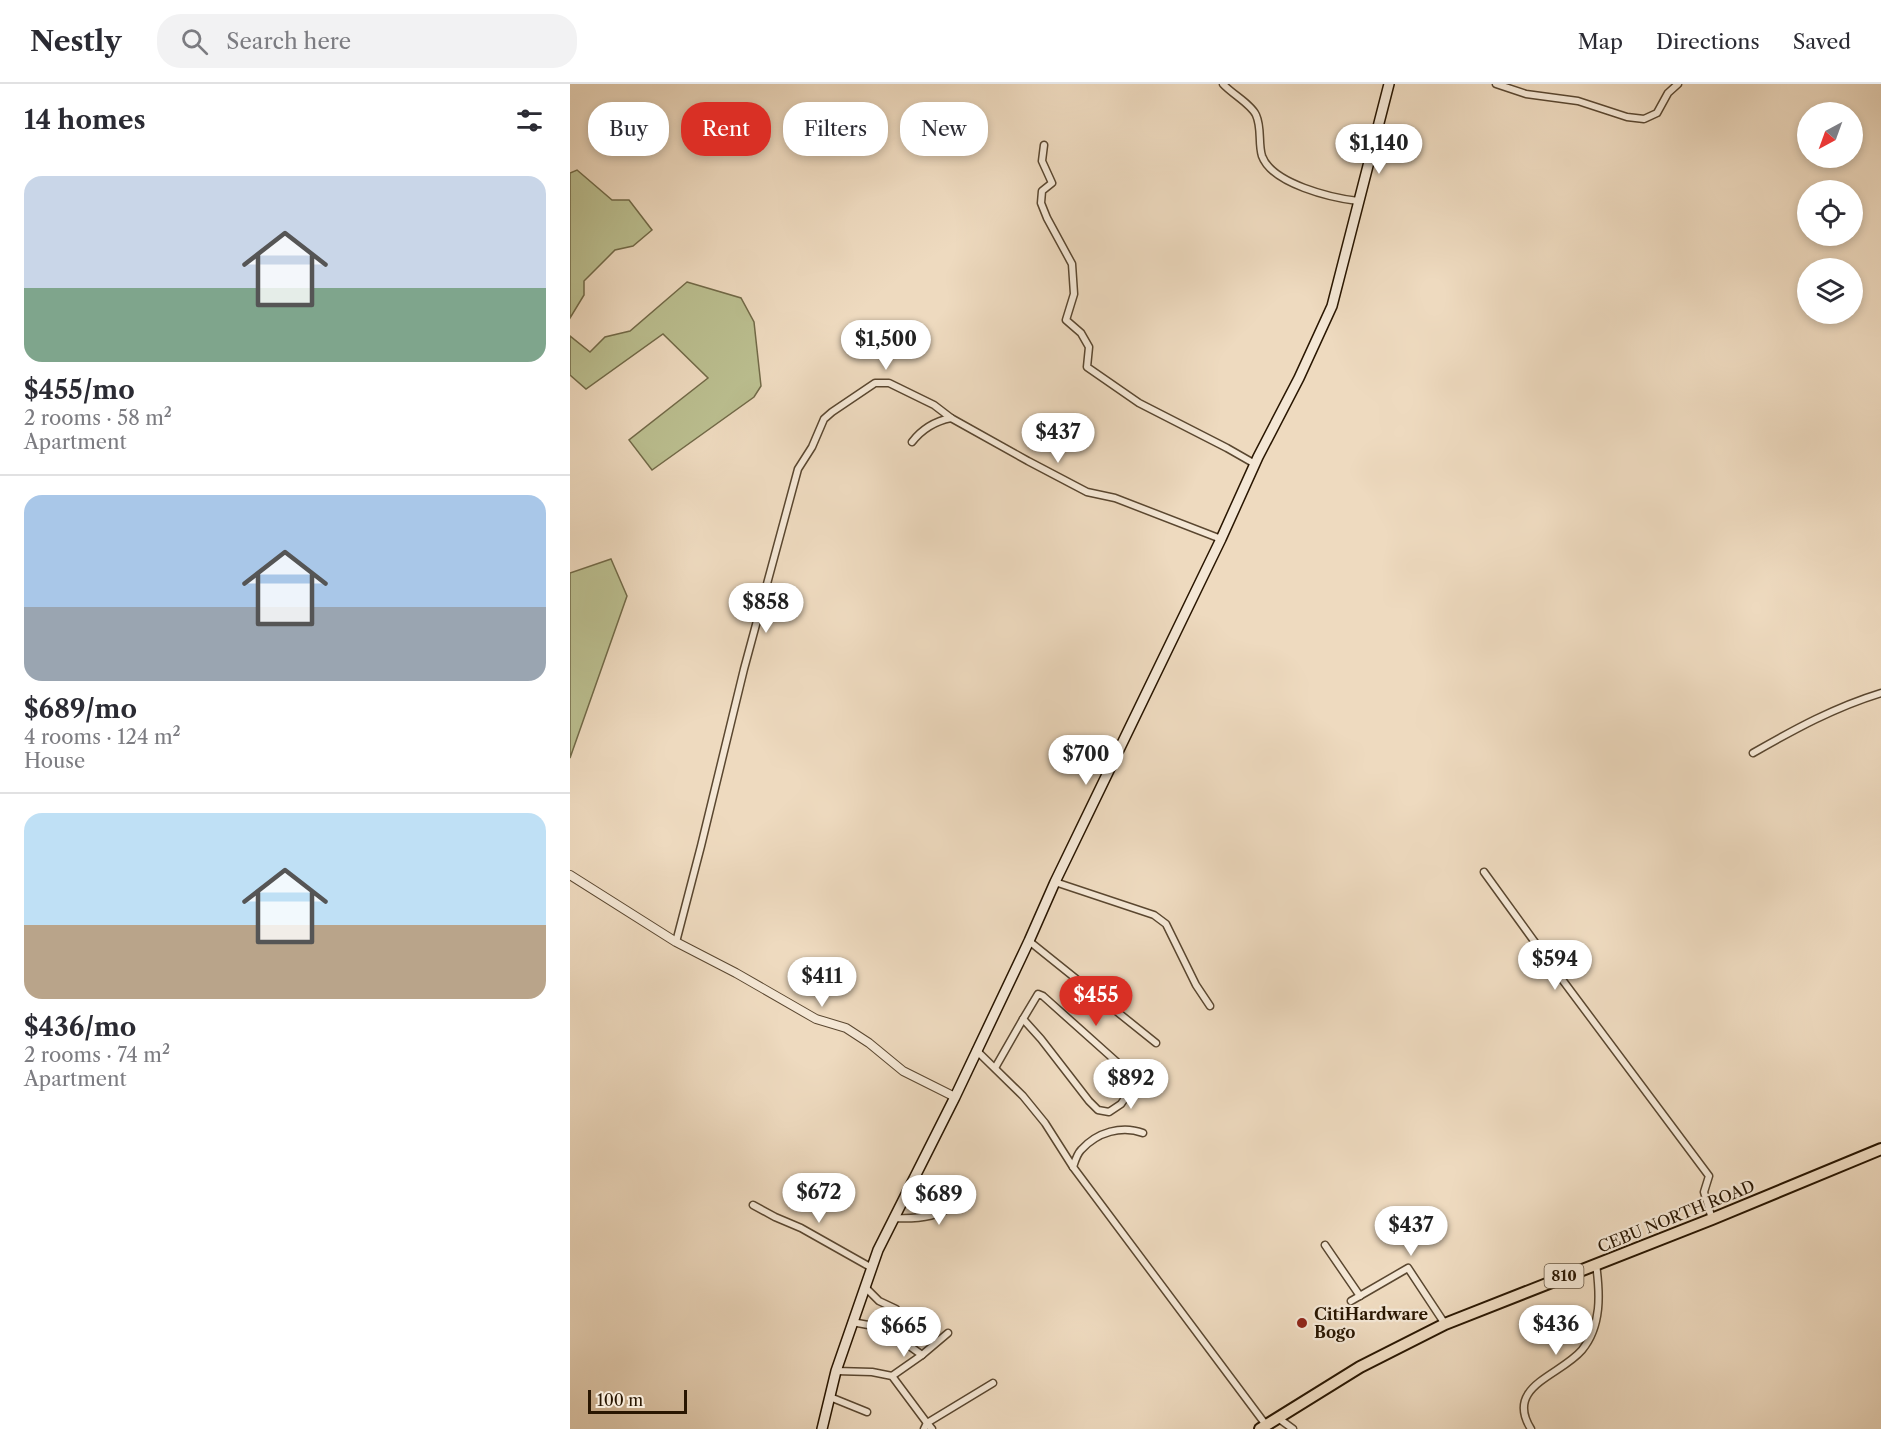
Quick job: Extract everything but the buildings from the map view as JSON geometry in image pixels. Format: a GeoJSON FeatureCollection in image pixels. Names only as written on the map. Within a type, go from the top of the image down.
{"type":"FeatureCollection","features":[{"type":"Feature","properties":{"kind":"highway","name":"CEBU NORTH ROAD"},"geometry":{"type":"LineString","coordinates":[[1263,1427],[1360,1367],[1445,1324],[1713,1219],[1881,1149]]}},
{"type":"Feature","properties":{"kind":"main road"},"geometry":{"type":"LineString","coordinates":[[822,1429],[836,1371],[878,1250],[955,1097],[1029,941],[1054,882],[1332,306],[1389,84]]}},
{"type":"Feature","properties":{"kind":"street"},"geometry":{"type":"LineString","coordinates":[[1223,84],[1256,113],[1260,125],[1262,155],[1267,166],[1291,183],[1338,199],[1359,201]]}},
{"type":"Feature","properties":{"kind":"street"},"geometry":{"type":"LineString","coordinates":[[1496,84],[1526,94],[1578,101],[1627,117],[1644,119],[1657,113],[1668,93],[1678,84]]}},
{"type":"Feature","properties":{"kind":"street"},"geometry":{"type":"LineString","coordinates":[[1044,145],[1042,161],[1052,183],[1042,191],[1041,203],[1072,264],[1074,294],[1066,320],[1081,333],[1089,347],[1087,367],[1139,403],[1255,464]]}},
{"type":"Feature","properties":{"kind":"street"},"geometry":{"type":"LineString","coordinates":[[676,942],[744,669],[798,469],[812,447],[824,419],[832,412],[875,383],[889,383],[934,405],[951,418],[1087,492],[1115,498],[1221,539]]}},
{"type":"Feature","properties":{"kind":"street"},"geometry":{"type":"LineString","coordinates":[[912,442],[918,434],[939,420],[951,418]]}},
{"type":"Feature","properties":{"kind":"street"},"geometry":{"type":"LineString","coordinates":[[1753,753],[1809,721],[1855,701],[1881,693]]}},
{"type":"Feature","properties":{"kind":"street"},"geometry":{"type":"LineString","coordinates":[[1484,872],[1709,1176],[1704,1192],[1713,1219]]}},
{"type":"Feature","properties":{"kind":"street"},"geometry":{"type":"LineString","coordinates":[[570,875],[676,942],[816,1019],[846,1028],[869,1043],[903,1071],[955,1097]]}},
{"type":"Feature","properties":{"kind":"street"},"geometry":{"type":"LineString","coordinates":[[1054,882],[1160,918],[1166,924],[1196,984],[1210,1006]]}},
{"type":"Feature","properties":{"kind":"street"},"geometry":{"type":"LineString","coordinates":[[1029,941],[1156,1043]]}},
{"type":"Feature","properties":{"kind":"street"},"geometry":{"type":"LineString","coordinates":[[995,1068],[1038,994],[1043,996],[1131,1077],[1133,1083],[1127,1096],[1121,1104],[1109,1112],[1098,1110],[1023,1020]]}},
{"type":"Feature","properties":{"kind":"street"},"geometry":{"type":"LineString","coordinates":[[976,1050],[1023,1096],[1045,1124],[1073,1167],[1263,1427]]}},
{"type":"Feature","properties":{"kind":"street"},"geometry":{"type":"LineString","coordinates":[[1073,1167],[1080,1151],[1088,1143],[1107,1132],[1132,1129],[1143,1133]]}},
{"type":"Feature","properties":{"kind":"street"},"geometry":{"type":"LineString","coordinates":[[893,1218],[907,1219],[938,1214],[951,1206],[965,1188]]}},
{"type":"Feature","properties":{"kind":"street"},"geometry":{"type":"LineString","coordinates":[[753,1205],[801,1228],[872,1268]]}},
{"type":"Feature","properties":{"kind":"street"},"geometry":{"type":"LineString","coordinates":[[1325,1245],[1360,1296]]}},
{"type":"Feature","properties":{"kind":"street"},"geometry":{"type":"LineString","coordinates":[[1531,1429],[1523,1408],[1526,1395],[1542,1379],[1566,1364],[1582,1349],[1596,1325],[1599,1290],[1596,1264]]}},
{"type":"Feature","properties":{"kind":"street"},"geometry":{"type":"LineString","coordinates":[[1351,1300],[1408,1268],[1445,1324]]}},
{"type":"Feature","properties":{"kind":"street"},"geometry":{"type":"LineString","coordinates":[[865,1287],[879,1301],[896,1309]]}},
{"type":"Feature","properties":{"kind":"street"},"geometry":{"type":"LineString","coordinates":[[852,1322],[879,1327],[922,1354]]}},
{"type":"Feature","properties":{"kind":"street"},"geometry":{"type":"LineString","coordinates":[[892,1376],[948,1333]]}},
{"type":"Feature","properties":{"kind":"street"},"geometry":{"type":"LineString","coordinates":[[836,1371],[872,1372],[892,1376],[928,1427],[993,1383]]}},
{"type":"Feature","properties":{"kind":"street"},"geometry":{"type":"LineString","coordinates":[[830,1397],[867,1413]]}},
{"type":"Feature","properties":{"kind":"street"},"geometry":{"type":"LineString","coordinates":[[1278,1418],[1293,1429]]}},
{"type":"Feature","properties":{"kind":"green space"},"geometry":{"type":"Polygon","coordinates":[[[577,170],[612,200],[629,200],[652,230],[633,246],[615,250],[584,281],[584,295],[570,318],[570,173],[577,170]]]}},
{"type":"Feature","properties":{"kind":"green space"},"geometry":{"type":"Polygon","coordinates":[[[687,282],[741,298],[754,322],[761,386],[754,397],[652,470],[629,440],[708,378],[663,334],[586,389],[570,375],[570,336],[590,352],[605,337],[630,331],[687,282]]]}},
{"type":"Feature","properties":{"kind":"green space"},"geometry":{"type":"Polygon","coordinates":[[[611,559],[627,596],[570,758],[570,573],[611,559]]]}},
{"type":"Feature","properties":{"kind":"place","name":"CitiHardware Bogo"},"geometry":{"type":"Point","coordinates":[1302,1323]}}]}
